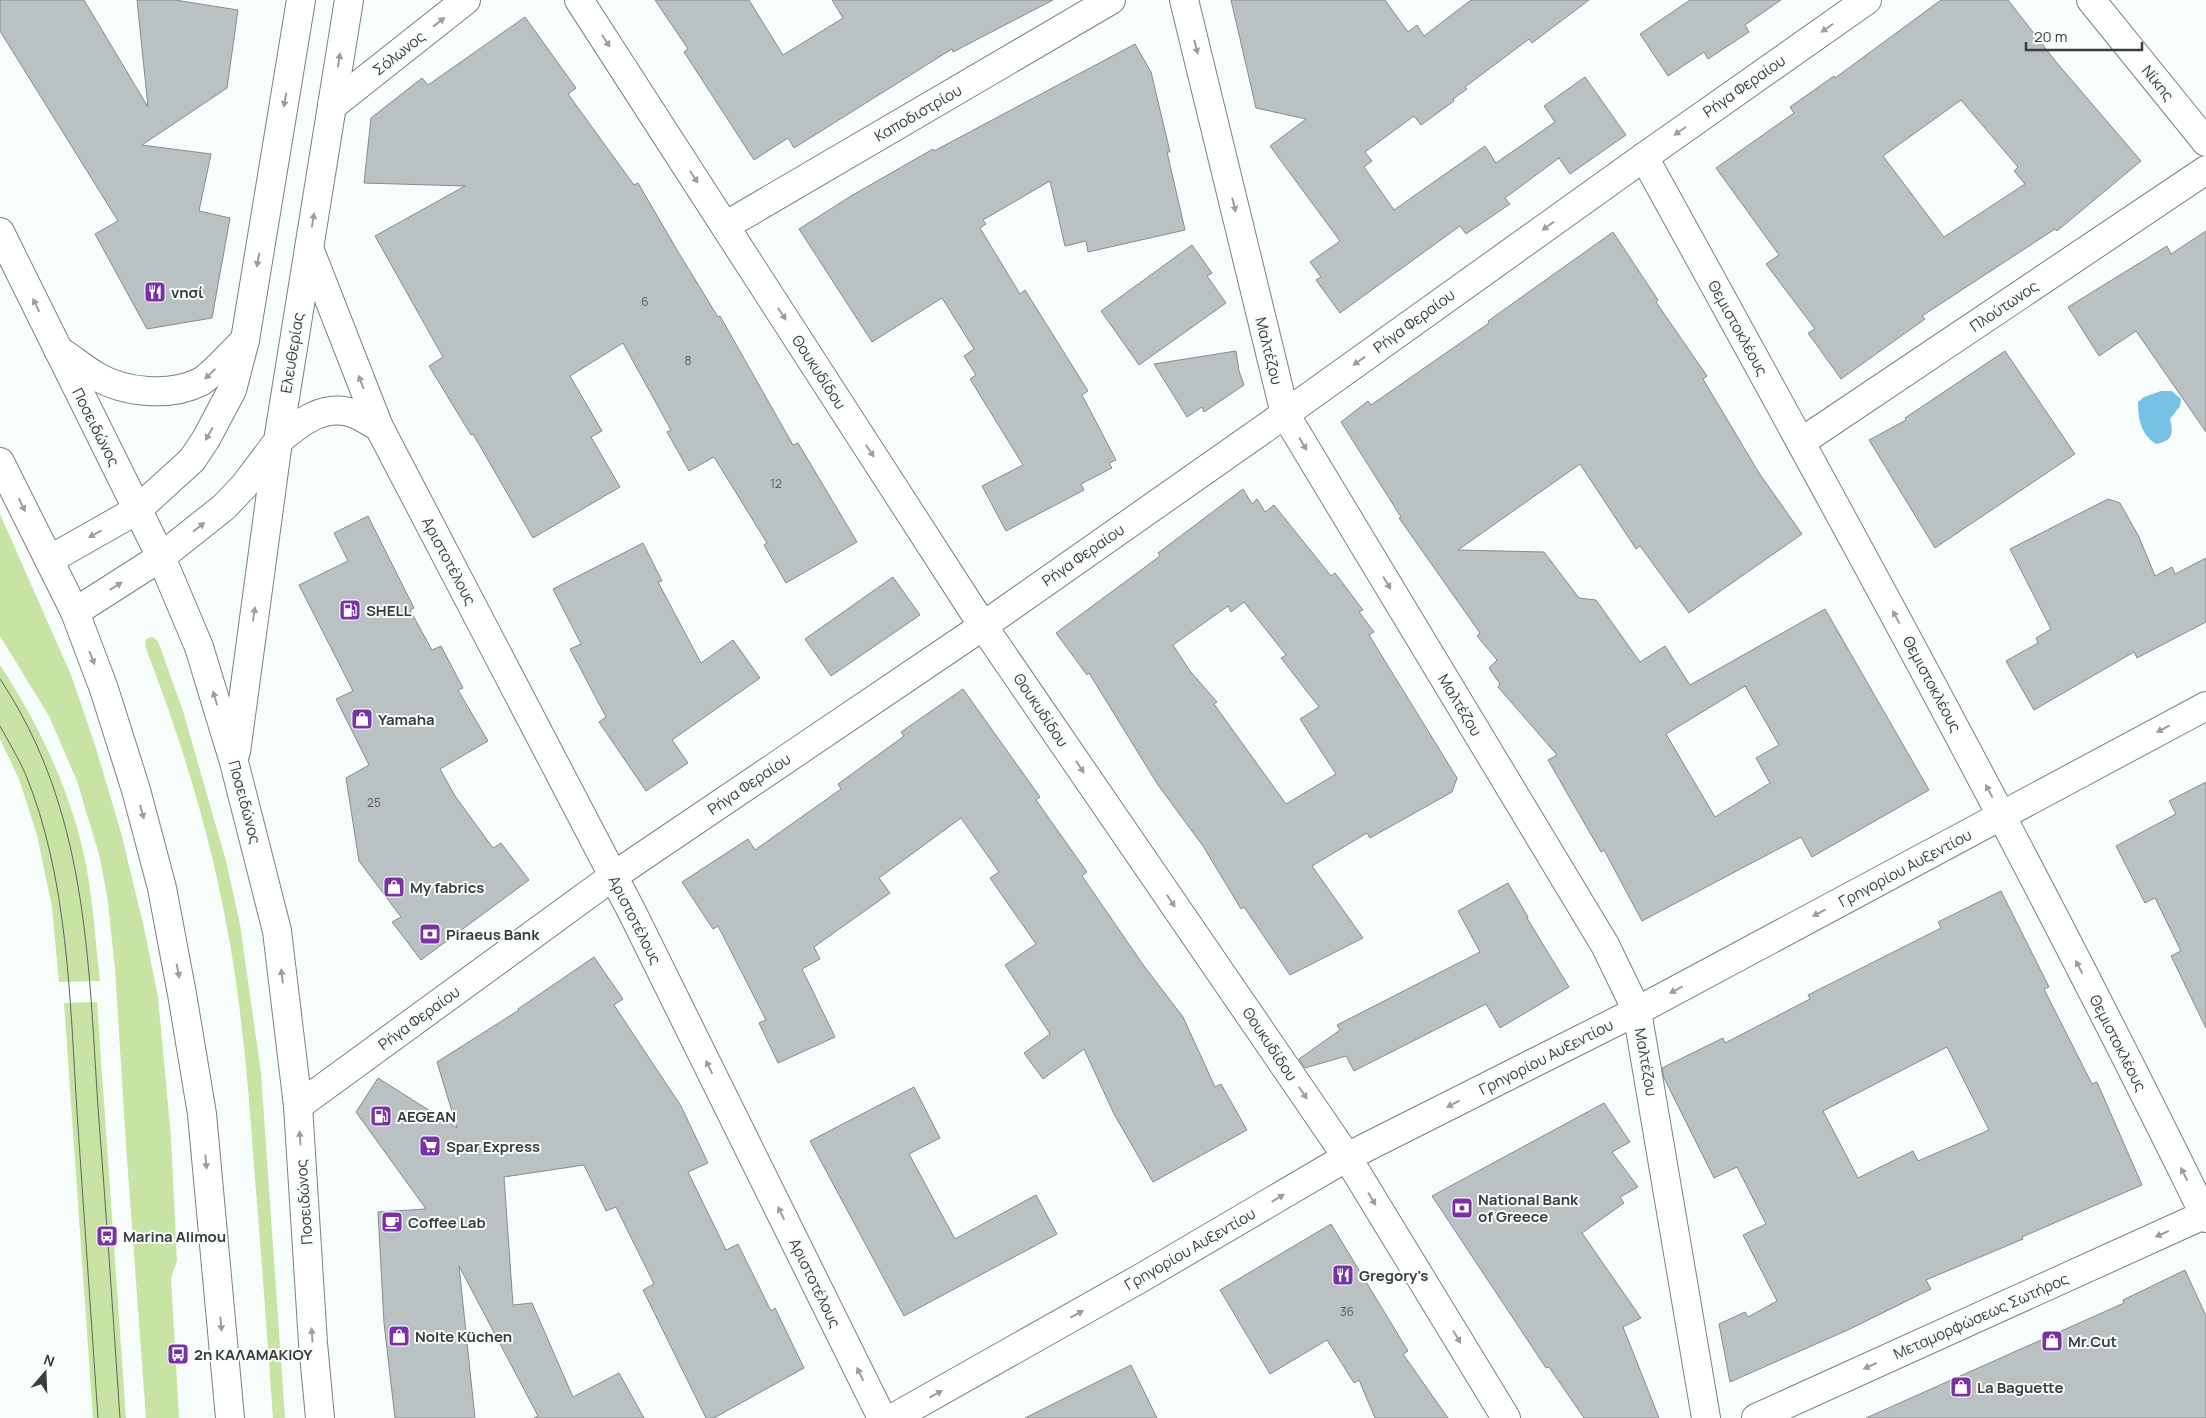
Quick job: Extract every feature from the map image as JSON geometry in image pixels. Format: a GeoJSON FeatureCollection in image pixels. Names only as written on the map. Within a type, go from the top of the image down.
{"type":"FeatureCollection","features":[{"type":"Feature","properties":{"kind":"main road"},"geometry":{"type":"LineString","coordinates":[[49,560],[137,510],[192,460],[206,439],[232,390],[245,340],[301,0]]}},
{"type":"Feature","properties":{"kind":"main road","name":"Ελευθερίας"},"geometry":{"type":"LineString","coordinates":[[75,612],[161,557],[224,507],[244,486],[278,441],[349,0]]}},
{"type":"Feature","properties":{"kind":"main road","name":"Σόλωνος"},"geometry":{"type":"LineString","coordinates":[[332,106],[466,0]]}},
{"type":"Feature","properties":{"kind":"main road","name":"Θουκυδίδου"},"geometry":{"type":"LineString","coordinates":[[579,0],[983,626],[1347,1157],[1506,1418]]}},
{"type":"Feature","properties":{"kind":"main road","name":"Καποδιστρίου"},"geometry":{"type":"LineString","coordinates":[[725,226],[1111,0]]}},
{"type":"Feature","properties":{"kind":"main road","name":"Μαλτέζου"},"geometry":{"type":"LineString","coordinates":[[1184,0],[1284,414],[1605,945],[1637,1011],[1706,1418]]}},
{"type":"Feature","properties":{"kind":"main road","name":"Ρήγα Φεραίου"},"geometry":{"type":"LineString","coordinates":[[298,1106],[612,877],[983,626],[1867,0]]}},
{"type":"Feature","properties":{"kind":"main road","name":"Νίκης"},"geometry":{"type":"LineString","coordinates":[[2091,0],[2206,142]]}},
{"type":"Feature","properties":{"kind":"main road","name":"Θεμιστοκλέους"},"geometry":{"type":"LineString","coordinates":[[1644,157],[1801,442],[2002,815],[2205,1216]]}},
{"type":"Feature","properties":{"kind":"main road","name":"Πλούτωνος"},"geometry":{"type":"LineString","coordinates":[[1801,442],[2206,170]]}},
{"type":"Feature","properties":{"kind":"main road","name":"Ποσειδώνος"},"geometry":{"type":"LineString","coordinates":[[0,232],[161,557],[199,647],[234,762],[276,931],[298,1106],[313,1343],[320,1418]]}},
{"type":"Feature","properties":{"kind":"main road","name":"Αριστοτέλους"},"geometry":{"type":"LineString","coordinates":[[309,248],[379,427],[594,837],[612,877],[632,912],[882,1418]]}},
{"type":"Feature","properties":{"kind":"main road"},"geometry":{"type":"LineString","coordinates":[[57,349],[98,377],[124,386],[156,393],[182,389],[202,381],[245,340]]}},
{"type":"Feature","properties":{"kind":"main road"},"geometry":{"type":"LineString","coordinates":[[234,762],[278,441],[313,415],[335,411],[354,413],[379,427]]}},
{"type":"Feature","properties":{"kind":"main road"},"geometry":{"type":"LineString","coordinates":[[0,462],[75,612],[104,689],[136,790],[162,888],[202,1114],[230,1418]]}},
{"type":"Feature","properties":{"kind":"main road","name":"Γρηγορίου Αυξεντίου"},"geometry":{"type":"LineString","coordinates":[[893,1418],[1141,1278],[1347,1157],[1637,1011],[2206,706]]}},
{"type":"Feature","properties":{"kind":"main road","name":"Μεταμορφώσεως Σωτήρος"},"geometry":{"type":"LineString","coordinates":[[1756,1418],[2205,1216]]}},
{"type":"Feature","properties":{"kind":"green space"},"geometry":{"type":"Polygon","coordinates":[[[0,514],[71,675],[95,745],[120,829],[143,923],[158,997],[171,1137],[177,1261],[171,1278],[179,1418],[146,1418],[115,969],[108,902],[100,858],[77,781],[49,716],[0,636],[0,514]]]}},
{"type":"Feature","properties":{"kind":"green space"},"geometry":{"type":"Polygon","coordinates":[[[152,637],[158,641],[183,711],[226,861],[240,924],[261,1073],[285,1418],[273,1418],[248,1085],[231,950],[216,873],[196,796],[172,720],[145,646],[146,639],[152,637]]]}},
{"type":"Feature","properties":{"kind":"green space"},"geometry":{"type":"Polygon","coordinates":[[[0,665],[44,742],[67,797],[76,825],[84,853],[89,882],[100,981],[59,982],[52,907],[37,835],[19,779],[0,739],[0,665]]]}},
{"type":"Feature","properties":{"kind":"green space"},"geometry":{"type":"Polygon","coordinates":[[[97,1002],[126,1418],[93,1418],[64,1003],[97,1002]]]}},
{"type":"Feature","properties":{"kind":"water"},"geometry":{"type":"Polygon","coordinates":[[[2161,391],[2172,391],[2181,399],[2180,406],[2170,419],[2172,433],[2169,439],[2156,444],[2147,436],[2141,426],[2138,402],[2144,397],[2161,391]]]}},
{"type":"Feature","properties":{"kind":"building"},"geometry":{"type":"Polygon","coordinates":[[[0,0],[84,0],[148,107],[137,0],[175,0],[238,10],[227,88],[142,145],[211,154],[199,211],[230,218],[212,318],[147,329],[95,234],[118,221],[0,31],[0,0]]]}},
{"type":"Feature","properties":{"kind":"building"},"geometry":{"type":"Polygon","coordinates":[[[655,0],[749,0],[783,55],[843,18],[832,0],[1053,0],[953,52],[952,49],[794,148],[788,138],[754,160],[684,52],[688,49],[655,0]]]}},
{"type":"Feature","properties":{"kind":"building"},"geometry":{"type":"Polygon","coordinates":[[[1231,0],[1385,0],[1408,32],[1417,25],[1424,36],[1471,0],[1589,0],[1532,43],[1529,39],[1465,87],[1467,89],[1453,99],[1454,101],[1421,125],[1414,116],[1365,152],[1372,161],[1364,167],[1394,210],[1485,146],[1496,163],[1555,122],[1544,106],[1585,77],[1626,135],[1570,174],[1559,158],[1505,198],[1510,204],[1466,234],[1460,226],[1340,313],[1316,280],[1321,277],[1310,262],[1340,241],[1270,146],[1306,119],[1256,108],[1231,0]]]}},
{"type":"Feature","properties":{"kind":"building"},"geometry":{"type":"Polygon","coordinates":[[[1690,0],[1781,0],[1745,25],[1749,32],[1708,59],[1704,52],[1668,76],[1640,34],[1690,0]]]}},
{"type":"Feature","properties":{"kind":"building"},"geometry":{"type":"Polygon","coordinates":[[[1941,0],[2008,0],[2057,63],[2141,161],[2057,231],[2055,229],[1922,316],[1925,319],[1841,379],[1808,333],[1815,329],[1766,264],[1779,255],[1716,168],[1794,113],[1790,107],[1834,76],[1835,78],[1941,0]],[[1961,100],[1883,156],[1944,237],[2025,184],[2014,171],[2018,167],[1961,100]]]}},
{"type":"Feature","properties":{"kind":"building"},"geometry":{"type":"Polygon","coordinates":[[[525,17],[576,88],[568,94],[634,185],[638,183],[718,317],[720,316],[793,445],[798,443],[857,542],[786,583],[764,545],[767,543],[714,457],[689,471],[667,432],[671,430],[623,343],[570,376],[602,431],[591,437],[620,487],[533,538],[473,434],[471,435],[429,366],[443,357],[375,236],[465,186],[364,183],[371,118],[422,78],[428,85],[525,17]]]}},
{"type":"Feature","properties":{"kind":"building"},"geometry":{"type":"Polygon","coordinates":[[[1135,44],[1151,72],[1170,152],[1167,152],[1185,230],[1088,252],[1086,241],[1065,246],[1050,181],[983,220],[986,224],[980,228],[1020,294],[1025,290],[1088,391],[1082,395],[1116,460],[1109,463],[1112,468],[1081,484],[1084,490],[1006,531],[982,486],[1023,465],[970,379],[976,375],[964,356],[974,349],[942,298],[872,342],[799,229],[851,196],[933,149],[934,151],[1135,44]]]}},
{"type":"Feature","properties":{"kind":"building"},"geometry":{"type":"Polygon","coordinates":[[[2206,231],[2206,432],[2136,331],[2099,356],[2068,307],[2167,246],[2171,254],[2206,231]]]}},
{"type":"Feature","properties":{"kind":"building"},"geometry":{"type":"Polygon","coordinates":[[[1613,232],[1658,300],[1656,302],[1707,376],[1703,379],[1759,473],[1802,534],[1689,613],[1640,546],[1636,549],[1580,464],[1458,550],[1544,552],[1579,598],[1596,600],[1640,662],[1665,646],[1690,685],[1825,609],[1929,790],[1812,857],[1801,837],[1642,921],[1604,850],[1601,852],[1548,760],[1557,755],[1498,687],[1500,684],[1489,668],[1497,660],[1477,636],[1480,633],[1399,518],[1401,517],[1341,422],[1368,401],[1371,405],[1489,323],[1488,321],[1613,232]],[[1745,686],[1666,734],[1715,817],[1770,783],[1756,758],[1779,745],[1745,686]]]}},
{"type":"Feature","properties":{"kind":"building"},"geometry":{"type":"Polygon","coordinates":[[[1192,245],[1212,273],[1207,276],[1226,303],[1139,365],[1101,311],[1192,245]]]}},
{"type":"Feature","properties":{"kind":"building"},"geometry":{"type":"Polygon","coordinates":[[[1236,351],[1239,371],[1244,385],[1204,412],[1202,407],[1187,417],[1154,364],[1236,351]]]}},
{"type":"Feature","properties":{"kind":"building"},"geometry":{"type":"Polygon","coordinates":[[[2005,351],[2075,454],[1935,548],[1869,440],[1906,420],[1905,418],[2005,351]]]}},
{"type":"Feature","properties":{"kind":"building"},"geometry":{"type":"Polygon","coordinates":[[[1243,489],[1252,504],[1257,499],[1265,512],[1274,505],[1331,576],[1335,573],[1363,610],[1359,612],[1374,632],[1369,635],[1457,778],[1452,792],[1370,838],[1367,833],[1312,866],[1363,938],[1290,975],[1244,907],[1241,909],[1203,846],[1158,785],[1089,673],[1087,675],[1056,633],[1160,556],[1158,553],[1243,489]],[[1244,602],[1231,612],[1228,606],[1173,645],[1190,671],[1217,702],[1214,704],[1286,804],[1336,774],[1300,719],[1319,707],[1281,658],[1286,655],[1244,602]]]}},
{"type":"Feature","properties":{"kind":"building"},"geometry":{"type":"Polygon","coordinates":[[[2108,499],[2120,503],[2139,537],[2155,576],[2172,567],[2175,574],[2206,558],[2206,622],[2137,658],[2134,652],[2034,710],[2006,661],[2038,643],[2036,638],[2051,629],[2010,549],[2108,499]]]}},
{"type":"Feature","properties":{"kind":"building"},"geometry":{"type":"Polygon","coordinates":[[[368,516],[414,608],[410,610],[432,650],[441,646],[463,688],[458,690],[488,741],[440,769],[455,796],[493,848],[501,843],[529,880],[421,960],[392,922],[401,917],[359,861],[346,778],[369,765],[336,699],[353,691],[299,585],[348,561],[334,533],[368,516]]]}},
{"type":"Feature","properties":{"kind":"building"},"geometry":{"type":"Polygon","coordinates":[[[643,543],[662,581],[658,582],[701,663],[733,640],[760,678],[672,740],[688,763],[646,791],[599,722],[606,717],[570,649],[581,644],[553,589],[643,543]]]}},
{"type":"Feature","properties":{"kind":"building"},"geometry":{"type":"Polygon","coordinates":[[[893,577],[920,615],[831,676],[805,639],[893,577]]]}},
{"type":"Feature","properties":{"kind":"building"},"geometry":{"type":"Polygon","coordinates":[[[963,689],[1040,797],[1036,800],[1087,872],[1082,876],[1144,966],[1183,1017],[1215,1087],[1221,1084],[1247,1130],[1153,1182],[1114,1114],[1084,1049],[1043,1079],[1024,1053],[1050,1034],[1005,965],[1036,944],[990,878],[999,872],[961,818],[879,878],[890,893],[814,947],[820,959],[802,969],[835,1037],[778,1063],[759,1023],[766,1020],[718,926],[713,929],[682,882],[748,839],[755,850],[841,789],[838,784],[904,736],[901,732],[963,689]]]}},
{"type":"Feature","properties":{"kind":"building"},"geometry":{"type":"Polygon","coordinates":[[[2206,782],[2206,1028],[2171,956],[2181,951],[2155,898],[2145,903],[2116,846],[2176,814],[2169,801],[2206,782]]]}},
{"type":"Feature","properties":{"kind":"building"},"geometry":{"type":"Polygon","coordinates":[[[1508,883],[1569,987],[1500,1028],[1486,1004],[1354,1071],[1346,1056],[1305,1068],[1299,1059],[1340,1030],[1337,1025],[1480,952],[1458,911],[1508,883]]]}},
{"type":"Feature","properties":{"kind":"building"},"geometry":{"type":"Polygon","coordinates":[[[2001,891],[2049,987],[2044,989],[2092,1084],[2097,1082],[2142,1185],[2022,1237],[2023,1239],[1926,1280],[1931,1289],[1850,1329],[1730,1382],[1719,1324],[1745,1312],[1748,1317],[1777,1301],[1743,1235],[1766,1224],[1737,1167],[1714,1178],[1664,1078],[1662,1068],[1723,1038],[1725,1043],[1810,999],[1808,995],[1941,928],[1938,922],[2001,891]],[[1947,1047],[1823,1111],[1858,1178],[1913,1151],[1918,1161],[1989,1130],[1947,1047]]]}},
{"type":"Feature","properties":{"kind":"building"},"geometry":{"type":"Polygon","coordinates":[[[594,957],[623,999],[614,1005],[681,1106],[708,1163],[688,1172],[726,1250],[738,1244],[771,1311],[775,1308],[804,1368],[714,1418],[706,1418],[643,1290],[654,1284],[616,1207],[606,1211],[584,1165],[504,1177],[513,1305],[532,1303],[573,1397],[619,1373],[644,1418],[534,1418],[538,1416],[459,1266],[475,1418],[395,1418],[384,1323],[378,1212],[426,1209],[356,1112],[378,1078],[457,1128],[437,1062],[519,1010],[594,957]]]}},
{"type":"Feature","properties":{"kind":"building"},"geometry":{"type":"Polygon","coordinates":[[[914,1087],[940,1138],[909,1154],[955,1239],[1036,1195],[1057,1234],[904,1316],[810,1141],[914,1087]]]}},
{"type":"Feature","properties":{"kind":"building"},"geometry":{"type":"Polygon","coordinates":[[[1604,1103],[1630,1142],[1612,1152],[1638,1187],[1620,1197],[1624,1203],[1582,1233],[1641,1318],[1623,1327],[1659,1418],[1584,1418],[1549,1367],[1546,1368],[1432,1196],[1604,1103]]]}},
{"type":"Feature","properties":{"kind":"building"},"geometry":{"type":"Polygon","coordinates":[[[1331,1224],[1408,1351],[1403,1354],[1448,1418],[1375,1418],[1359,1380],[1354,1383],[1327,1340],[1270,1374],[1220,1290],[1331,1224]]]}},
{"type":"Feature","properties":{"kind":"building"},"geometry":{"type":"Polygon","coordinates":[[[2185,1270],[2206,1316],[2206,1418],[1866,1418],[2124,1303],[2123,1300],[2185,1270]]]}},
{"type":"Feature","properties":{"kind":"building"},"geometry":{"type":"Polygon","coordinates":[[[1131,1365],[1157,1418],[1025,1418],[1131,1365]]]}},
{"type":"Feature","properties":{"kind":"tram line"},"geometry":{"type":"LineString","coordinates":[[0,679],[29,729],[51,779],[67,832],[78,885],[86,939],[91,995],[120,1418]]}},
{"type":"Feature","properties":{"kind":"tram line"},"geometry":{"type":"LineString","coordinates":[[0,726],[25,773],[39,813],[59,896],[69,983],[98,1418]]}},
{"type":"Feature","properties":{"kind":"place","name":"νησί"},"geometry":{"type":"Point","coordinates":[155,292]}},
{"type":"Feature","properties":{"kind":"place","name":"SHELL"},"geometry":{"type":"Point","coordinates":[350,610]}},
{"type":"Feature","properties":{"kind":"place","name":"Yamaha"},"geometry":{"type":"Point","coordinates":[362,719]}},
{"type":"Feature","properties":{"kind":"place","name":"My fabrics"},"geometry":{"type":"Point","coordinates":[394,887]}},
{"type":"Feature","properties":{"kind":"place","name":"Piraeus Bank"},"geometry":{"type":"Point","coordinates":[430,934]}},
{"type":"Feature","properties":{"kind":"place","name":"AEGEAN"},"geometry":{"type":"Point","coordinates":[381,1116]}},
{"type":"Feature","properties":{"kind":"place","name":"Spar Express"},"geometry":{"type":"Point","coordinates":[430,1146]}},
{"type":"Feature","properties":{"kind":"place","name":"National Bank of Greece"},"geometry":{"type":"Point","coordinates":[1462,1208]}},
{"type":"Feature","properties":{"kind":"place","name":"Coffee Lab"},"geometry":{"type":"Point","coordinates":[392,1222]}},
{"type":"Feature","properties":{"kind":"place","name":"Marina Alimou"},"geometry":{"type":"Point","coordinates":[107,1236]}},
{"type":"Feature","properties":{"kind":"place","name":"Gregory's"},"geometry":{"type":"Point","coordinates":[1343,1275]}},
{"type":"Feature","properties":{"kind":"place","name":"Nolte Küchen"},"geometry":{"type":"Point","coordinates":[399,1336]}},
{"type":"Feature","properties":{"kind":"place","name":"Mr.Cut"},"geometry":{"type":"Point","coordinates":[2052,1341]}},
{"type":"Feature","properties":{"kind":"place","name":"2η ΚΑΛΑΜΑΚΙΟΥ"},"geometry":{"type":"Point","coordinates":[178,1354]}},
{"type":"Feature","properties":{"kind":"place","name":"La Baguette"},"geometry":{"type":"Point","coordinates":[1961,1387]}}]}
